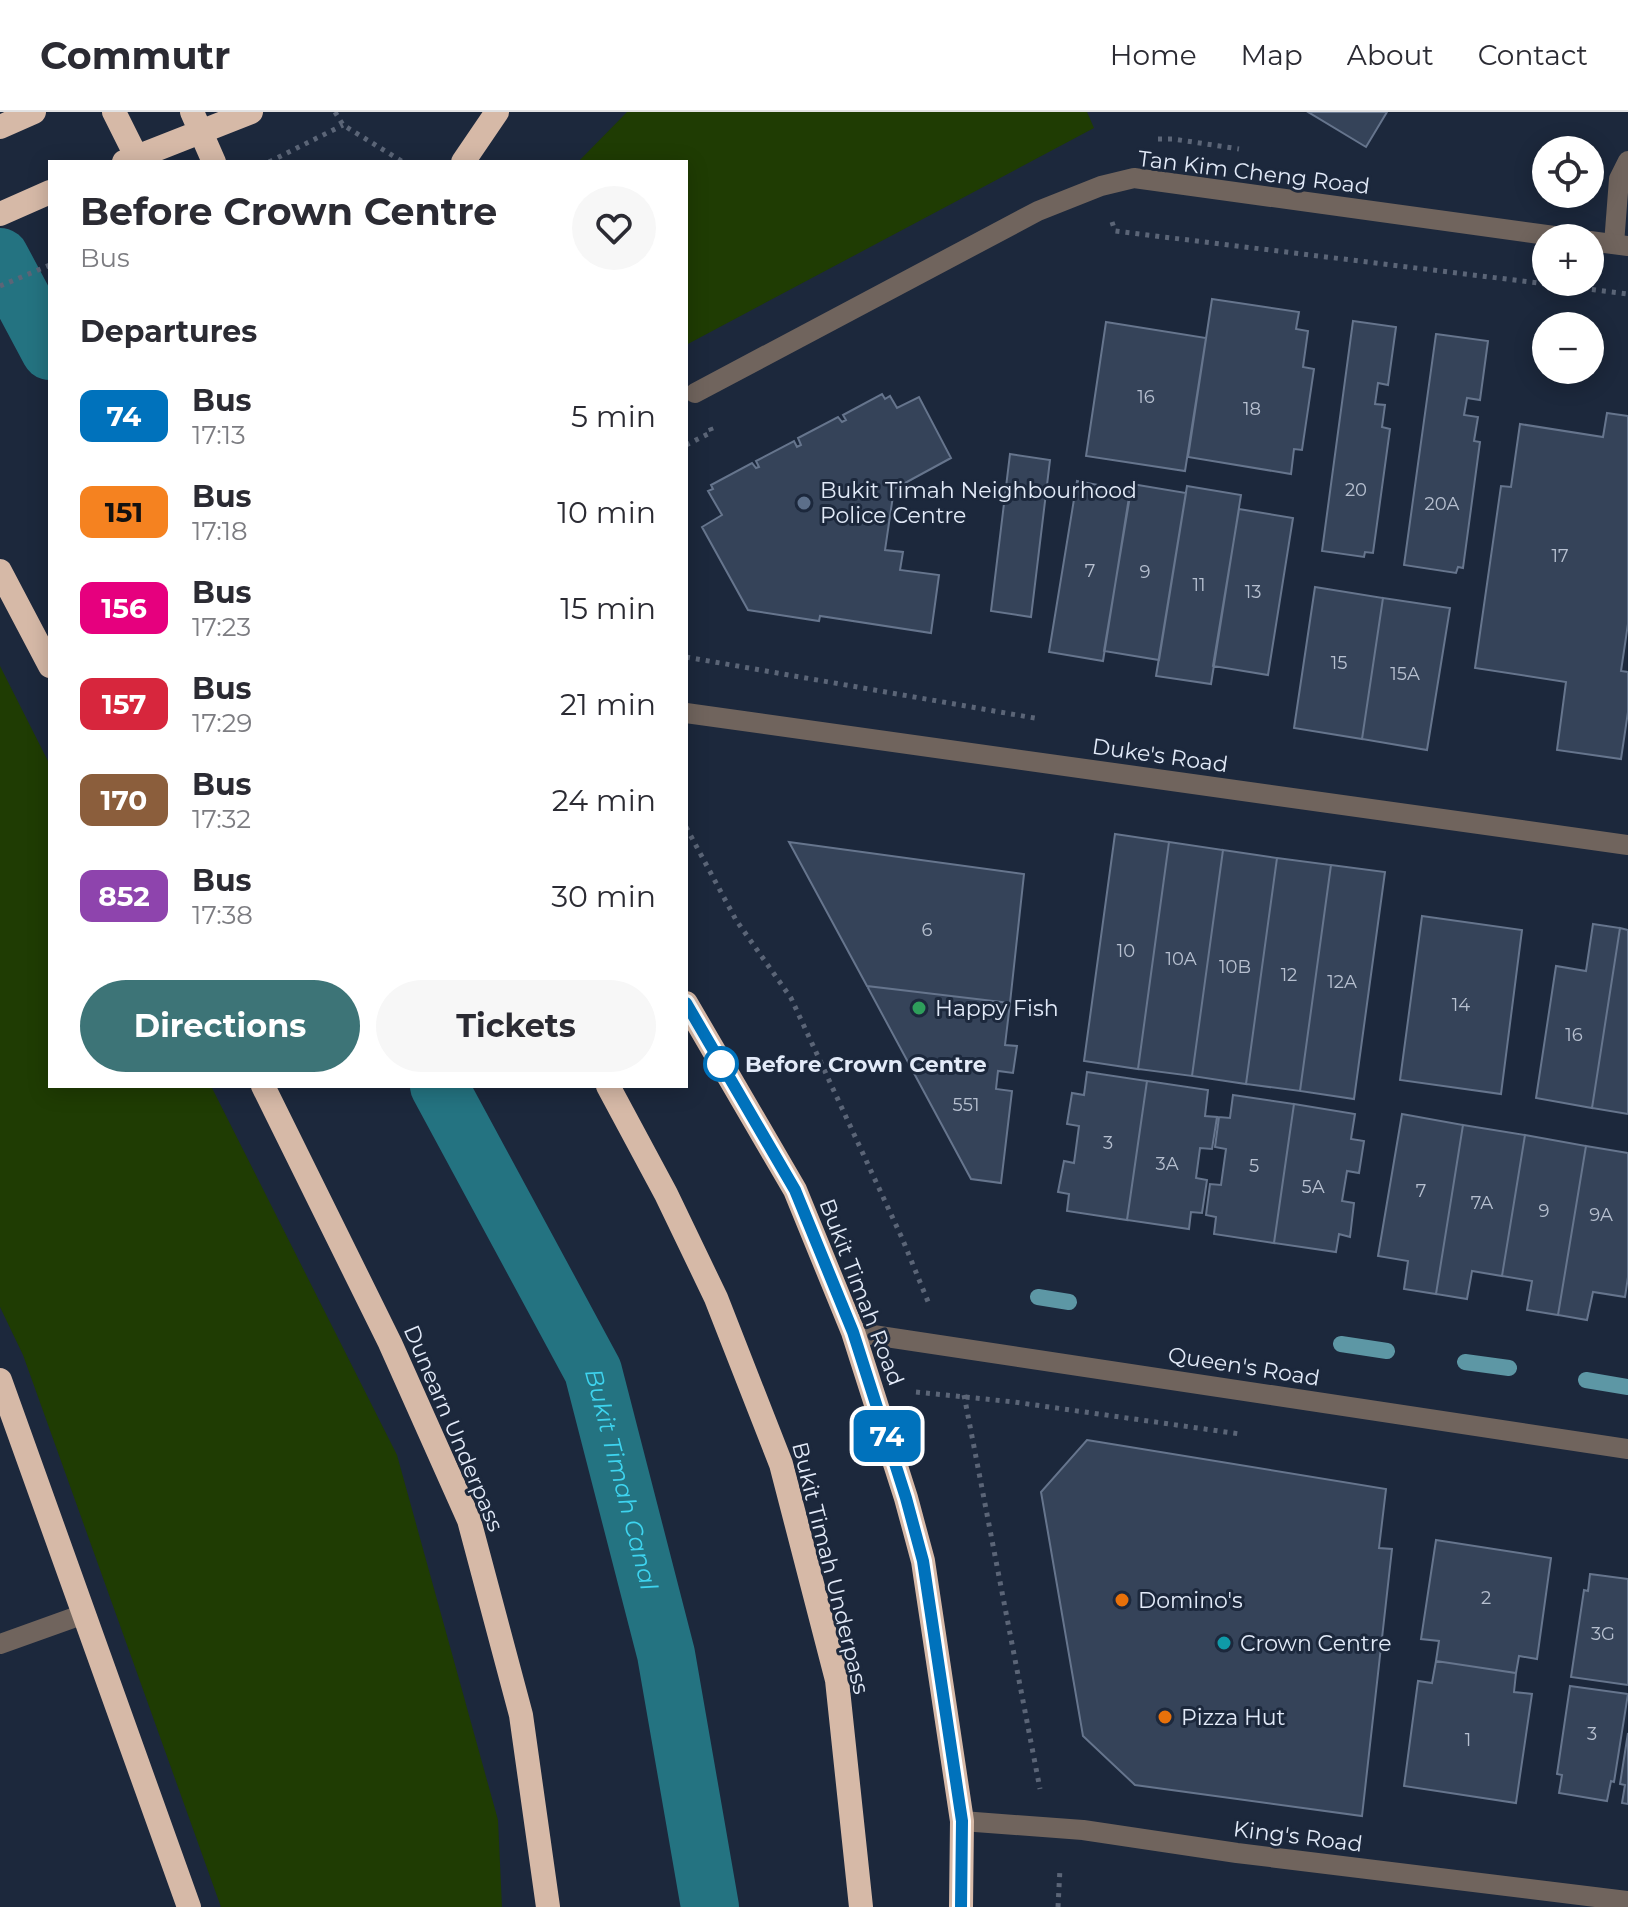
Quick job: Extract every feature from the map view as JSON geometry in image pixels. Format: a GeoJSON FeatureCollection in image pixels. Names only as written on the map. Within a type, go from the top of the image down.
{"type":"FeatureCollection","features":[{"type":"Feature","properties":{"kind":"highway"},"geometry":{"type":"LineString","coordinates":[[0,127],[34,112]]}},
{"type":"Feature","properties":{"kind":"highway"},"geometry":{"type":"LineString","coordinates":[[114,112],[138,160]]}},
{"type":"Feature","properties":{"kind":"highway"},"geometry":{"type":"LineString","coordinates":[[128,160],[197,122],[251,112]]}},
{"type":"Feature","properties":{"kind":"highway"},"geometry":{"type":"LineString","coordinates":[[464,160],[497,112]]}},
{"type":"Feature","properties":{"kind":"highway"},"geometry":{"type":"LineString","coordinates":[[197,122],[213,160]]}},
{"type":"Feature","properties":{"kind":"highway"},"geometry":{"type":"LineString","coordinates":[[0,214],[48,193]]}},
{"type":"Feature","properties":{"kind":"highway"},"geometry":{"type":"LineString","coordinates":[[0,571],[48,662]]}},
{"type":"Feature","properties":{"kind":"highway","name":"Bukit Timah Road"},"geometry":{"type":"LineString","coordinates":[[688,1006],[795,1190],[853,1332],[906,1498],[923,1561],[962,1821],[961,1907]]}},
{"type":"Feature","properties":{"kind":"highway","name":"Dunearn Underpass"},"geometry":{"type":"LineString","coordinates":[[264,1088],[390,1343],[469,1520],[521,1715],[548,1907]]}},
{"type":"Feature","properties":{"kind":"highway","name":"Bukit Timah Underpass"},"geometry":{"type":"LineString","coordinates":[[609,1088],[666,1194],[716,1298],[781,1464],[837,1680],[861,1907]]}},
{"type":"Feature","properties":{"kind":"highway"},"geometry":{"type":"LineString","coordinates":[[0,1380],[189,1907]]}},
{"type":"Feature","properties":{"kind":"street"},"geometry":{"type":"LineString","coordinates":[[1621,245],[1619,179],[1628,161]]}},
{"type":"Feature","properties":{"kind":"street","name":"Tan Kim Cheng Road"},"geometry":{"type":"LineString","coordinates":[[695,393],[1038,211],[1101,186],[1134,178],[1532,233]]}},
{"type":"Feature","properties":{"kind":"street","name":"Duke's Road"},"geometry":{"type":"LineString","coordinates":[[688,713],[1628,845]]}},
{"type":"Feature","properties":{"kind":"street","name":"Queen's Road"},"geometry":{"type":"LineString","coordinates":[[853,1332],[1628,1449]]}},
{"type":"Feature","properties":{"kind":"street"},"geometry":{"type":"LineString","coordinates":[[0,1644],[84,1614]]}},
{"type":"Feature","properties":{"kind":"street","name":"King's Road"},"geometry":{"type":"LineString","coordinates":[[962,1821],[1083,1830],[1237,1853],[1628,1901]]}},
{"type":"Feature","properties":{"kind":"path"},"geometry":{"type":"LineString","coordinates":[[335,112],[343,125],[400,160]]}},
{"type":"Feature","properties":{"kind":"path"},"geometry":{"type":"LineString","coordinates":[[273,160],[343,125]]}},
{"type":"Feature","properties":{"kind":"path"},"geometry":{"type":"LineString","coordinates":[[1101,186],[1115,231],[1628,294]]}},
{"type":"Feature","properties":{"kind":"path"},"geometry":{"type":"LineString","coordinates":[[0,286],[48,266]]}},
{"type":"Feature","properties":{"kind":"path"},"geometry":{"type":"LineString","coordinates":[[688,657],[1053,722]]}},
{"type":"Feature","properties":{"kind":"path"},"geometry":{"type":"LineString","coordinates":[[688,831],[736,920],[791,998],[902,1238],[931,1309]]}},
{"type":"Feature","properties":{"kind":"path"},"geometry":{"type":"LineString","coordinates":[[871,1388],[964,1397],[1250,1435]]}},
{"type":"Feature","properties":{"kind":"path"},"geometry":{"type":"LineString","coordinates":[[964,1397],[1047,1827]]}},
{"type":"Feature","properties":{"kind":"green space"},"geometry":{"type":"Polygon","coordinates":[[[627,112],[1087,112],[1094,128],[688,344],[688,160],[580,160],[627,112]]]}},
{"type":"Feature","properties":{"kind":"green space"},"geometry":{"type":"Polygon","coordinates":[[[0,666],[48,761],[48,1088],[212,1088],[397,1455],[498,1820],[502,1907],[221,1907],[23,1355],[0,1307],[0,666]]]}},
{"type":"Feature","properties":{"kind":"building"},"geometry":{"type":"Polygon","coordinates":[[[1308,112],[1387,112],[1366,147],[1308,112]]]}},
{"type":"Feature","properties":{"kind":"building"},"geometry":{"type":"Polygon","coordinates":[[[1212,299],[1299,312],[1296,329],[1308,331],[1303,367],[1314,369],[1302,450],[1294,449],[1291,474],[1188,457],[1212,299]]]}},
{"type":"Feature","properties":{"kind":"building"},"geometry":{"type":"Polygon","coordinates":[[[1353,321],[1396,327],[1388,385],[1378,383],[1375,404],[1385,405],[1382,427],[1390,429],[1373,553],[1365,552],[1364,557],[1322,551],[1353,321]]]}},
{"type":"Feature","properties":{"kind":"building"},"geometry":{"type":"Polygon","coordinates":[[[1106,322],[1206,338],[1185,471],[1086,456],[1106,322]]]}},
{"type":"Feature","properties":{"kind":"building"},"geometry":{"type":"Polygon","coordinates":[[[1436,334],[1488,341],[1480,400],[1467,398],[1464,415],[1478,417],[1474,441],[1480,442],[1463,568],[1458,567],[1456,573],[1404,565],[1436,334]]]}},
{"type":"Feature","properties":{"kind":"building","name":"Bukit Timah Neighbourhood Police Centre"},"geometry":{"type":"Polygon","coordinates":[[[882,394],[885,399],[890,396],[897,408],[919,397],[951,458],[894,489],[885,550],[903,552],[900,570],[939,575],[931,633],[820,616],[819,621],[748,610],[702,527],[722,515],[708,491],[713,489],[711,485],[752,463],[759,467],[756,461],[794,441],[797,447],[801,445],[798,438],[838,417],[842,422],[846,420],[843,415],[882,394]]]}},
{"type":"Feature","properties":{"kind":"building"},"geometry":{"type":"Polygon","coordinates":[[[1607,413],[1628,416],[1628,624],[1621,671],[1628,672],[1628,712],[1621,759],[1557,750],[1566,682],[1475,668],[1501,486],[1511,487],[1520,424],[1603,437],[1607,413]]]}},
{"type":"Feature","properties":{"kind":"building"},"geometry":{"type":"Polygon","coordinates":[[[1010,454],[1050,460],[1031,617],[991,611],[1010,454]]]}},
{"type":"Feature","properties":{"kind":"building"},"geometry":{"type":"Polygon","coordinates":[[[1077,481],[1130,491],[1103,661],[1049,652],[1077,481]]]}},
{"type":"Feature","properties":{"kind":"building"},"geometry":{"type":"Polygon","coordinates":[[[1132,484],[1186,493],[1159,660],[1104,651],[1132,484]]]}},
{"type":"Feature","properties":{"kind":"building"},"geometry":{"type":"Polygon","coordinates":[[[1187,486],[1241,495],[1211,684],[1156,676],[1187,486]]]}},
{"type":"Feature","properties":{"kind":"building"},"geometry":{"type":"Polygon","coordinates":[[[1239,509],[1293,518],[1268,675],[1213,666],[1239,509]]]}},
{"type":"Feature","properties":{"kind":"building"},"geometry":{"type":"Polygon","coordinates":[[[1315,587],[1383,598],[1362,739],[1294,728],[1315,587]]]}},
{"type":"Feature","properties":{"kind":"building"},"geometry":{"type":"Polygon","coordinates":[[[1383,598],[1450,608],[1427,750],[1362,739],[1383,598]]]}},
{"type":"Feature","properties":{"kind":"building"},"geometry":{"type":"Polygon","coordinates":[[[1115,834],[1169,842],[1138,1069],[1084,1061],[1115,834]]]}},
{"type":"Feature","properties":{"kind":"building"},"geometry":{"type":"Polygon","coordinates":[[[789,842],[1024,874],[1010,1003],[867,986],[789,842]]]}},
{"type":"Feature","properties":{"kind":"building"},"geometry":{"type":"Polygon","coordinates":[[[1169,842],[1223,850],[1192,1076],[1138,1069],[1169,842]]]}},
{"type":"Feature","properties":{"kind":"building"},"geometry":{"type":"Polygon","coordinates":[[[1223,850],[1277,858],[1246,1084],[1192,1076],[1223,850]]]}},
{"type":"Feature","properties":{"kind":"building"},"geometry":{"type":"Polygon","coordinates":[[[1277,858],[1331,865],[1300,1091],[1246,1084],[1277,858]]]}},
{"type":"Feature","properties":{"kind":"building"},"geometry":{"type":"Polygon","coordinates":[[[1331,865],[1385,872],[1354,1099],[1300,1091],[1331,865]]]}},
{"type":"Feature","properties":{"kind":"building"},"geometry":{"type":"Polygon","coordinates":[[[1422,916],[1522,930],[1501,1094],[1400,1080],[1422,916]]]}},
{"type":"Feature","properties":{"kind":"building"},"geometry":{"type":"Polygon","coordinates":[[[1593,924],[1620,928],[1592,1108],[1536,1098],[1556,966],[1586,971],[1593,924]]]}},
{"type":"Feature","properties":{"kind":"building"},"geometry":{"type":"Polygon","coordinates":[[[1620,928],[1628,930],[1628,1114],[1592,1108],[1620,928]]]}},
{"type":"Feature","properties":{"kind":"building"},"geometry":{"type":"Polygon","coordinates":[[[867,986],[1010,1003],[1005,1045],[1017,1046],[1013,1073],[998,1071],[996,1089],[1012,1091],[1001,1183],[971,1179],[867,986]]]}},
{"type":"Feature","properties":{"kind":"building"},"geometry":{"type":"Polygon","coordinates":[[[1087,1072],[1147,1081],[1127,1220],[1067,1211],[1069,1194],[1058,1192],[1064,1161],[1074,1163],[1079,1126],[1067,1124],[1072,1093],[1084,1095],[1087,1072]]]}},
{"type":"Feature","properties":{"kind":"building"},"geometry":{"type":"Polygon","coordinates":[[[1147,1081],[1208,1090],[1205,1116],[1217,1117],[1212,1149],[1200,1148],[1196,1178],[1207,1180],[1202,1213],[1191,1212],[1189,1229],[1127,1220],[1147,1081]]]}},
{"type":"Feature","properties":{"kind":"building"},"geometry":{"type":"Polygon","coordinates":[[[1233,1095],[1294,1104],[1274,1243],[1214,1234],[1216,1217],[1206,1215],[1210,1184],[1221,1185],[1226,1149],[1215,1147],[1219,1117],[1230,1118],[1233,1095]]]}},
{"type":"Feature","properties":{"kind":"building"},"geometry":{"type":"Polygon","coordinates":[[[1294,1104],[1355,1114],[1351,1139],[1364,1141],[1359,1173],[1347,1171],[1342,1201],[1354,1203],[1350,1237],[1339,1234],[1336,1252],[1274,1243],[1294,1104]]]}},
{"type":"Feature","properties":{"kind":"building"},"geometry":{"type":"Polygon","coordinates":[[[1402,1114],[1463,1125],[1436,1294],[1404,1289],[1408,1261],[1378,1256],[1402,1114]]]}},
{"type":"Feature","properties":{"kind":"building"},"geometry":{"type":"Polygon","coordinates":[[[1463,1125],[1525,1135],[1502,1276],[1472,1271],[1467,1299],[1436,1294],[1463,1125]]]}},
{"type":"Feature","properties":{"kind":"building"},"geometry":{"type":"Polygon","coordinates":[[[1525,1135],[1586,1146],[1558,1315],[1527,1310],[1532,1281],[1502,1276],[1525,1135]]]}},
{"type":"Feature","properties":{"kind":"building"},"geometry":{"type":"Polygon","coordinates":[[[1586,1146],[1628,1153],[1628,1277],[1625,1297],[1593,1292],[1587,1320],[1558,1315],[1586,1146]]]}},
{"type":"Feature","properties":{"kind":"building","name":"Crown Centre"},"geometry":{"type":"Polygon","coordinates":[[[1087,1440],[1386,1489],[1379,1548],[1392,1549],[1362,1816],[1135,1785],[1083,1736],[1041,1492],[1087,1440]]]}},
{"type":"Feature","properties":{"kind":"building"},"geometry":{"type":"Polygon","coordinates":[[[1436,1540],[1551,1558],[1537,1659],[1519,1656],[1516,1673],[1436,1661],[1439,1641],[1421,1639],[1436,1540]]]}},
{"type":"Feature","properties":{"kind":"building"},"geometry":{"type":"Polygon","coordinates":[[[1590,1574],[1628,1579],[1628,1685],[1571,1677],[1584,1590],[1588,1591],[1590,1574]]]}},
{"type":"Feature","properties":{"kind":"building"},"geometry":{"type":"Polygon","coordinates":[[[1436,1661],[1516,1673],[1514,1692],[1532,1694],[1516,1803],[1404,1786],[1418,1681],[1432,1683],[1436,1661]]]}},
{"type":"Feature","properties":{"kind":"building"},"geometry":{"type":"Polygon","coordinates":[[[1570,1686],[1628,1694],[1614,1782],[1611,1781],[1607,1801],[1559,1793],[1562,1775],[1557,1774],[1570,1686]]]}},
{"type":"Feature","properties":{"kind":"building"},"geometry":{"type":"Polygon","coordinates":[[[1628,1733],[1628,1804],[1622,1803],[1625,1785],[1620,1784],[1628,1733]]]}},
{"type":"Feature","properties":{"kind":"waterway","name":"Bukit Timah Canal"},"geometry":{"type":"LineString","coordinates":[[0,257],[48,347]]}},
{"type":"Feature","properties":{"kind":"waterway","name":"Bukit Timah Canal"},"geometry":{"type":"LineString","coordinates":[[440,1088],[593,1371],[666,1654],[710,1907]]}},
{"type":"Feature","properties":{"kind":"waterway"},"geometry":{"type":"LineString","coordinates":[[1038,1297],[1069,1302]]}},
{"type":"Feature","properties":{"kind":"waterway"},"geometry":{"type":"LineString","coordinates":[[1341,1344],[1387,1351]]}},
{"type":"Feature","properties":{"kind":"waterway"},"geometry":{"type":"LineString","coordinates":[[1465,1362],[1509,1368]]}},
{"type":"Feature","properties":{"kind":"waterway"},"geometry":{"type":"LineString","coordinates":[[1586,1380],[1628,1387]]}},
{"type":"Feature","properties":{"kind":"bus line","name":"74"},"geometry":{"type":"LineString","coordinates":[[688,1006],[795,1190],[853,1332],[906,1498],[923,1561],[962,1821],[961,1907]]}},
{"type":"Feature","properties":{"kind":"place","name":"Bukit Timah Neighbourhood Police Centre"},"geometry":{"type":"Point","coordinates":[804,503]}},
{"type":"Feature","properties":{"kind":"place","name":"Happy Fish"},"geometry":{"type":"Point","coordinates":[919,1008]}},
{"type":"Feature","properties":{"kind":"place","name":"Before Crown Centre"},"geometry":{"type":"Point","coordinates":[721,1064]}},
{"type":"Feature","properties":{"kind":"place","name":"Domino's"},"geometry":{"type":"Point","coordinates":[1122,1600]}},
{"type":"Feature","properties":{"kind":"place","name":"Crown Centre"},"geometry":{"type":"Point","coordinates":[1224,1643]}},
{"type":"Feature","properties":{"kind":"place","name":"Pizza Hut"},"geometry":{"type":"Point","coordinates":[1165,1717]}}]}
